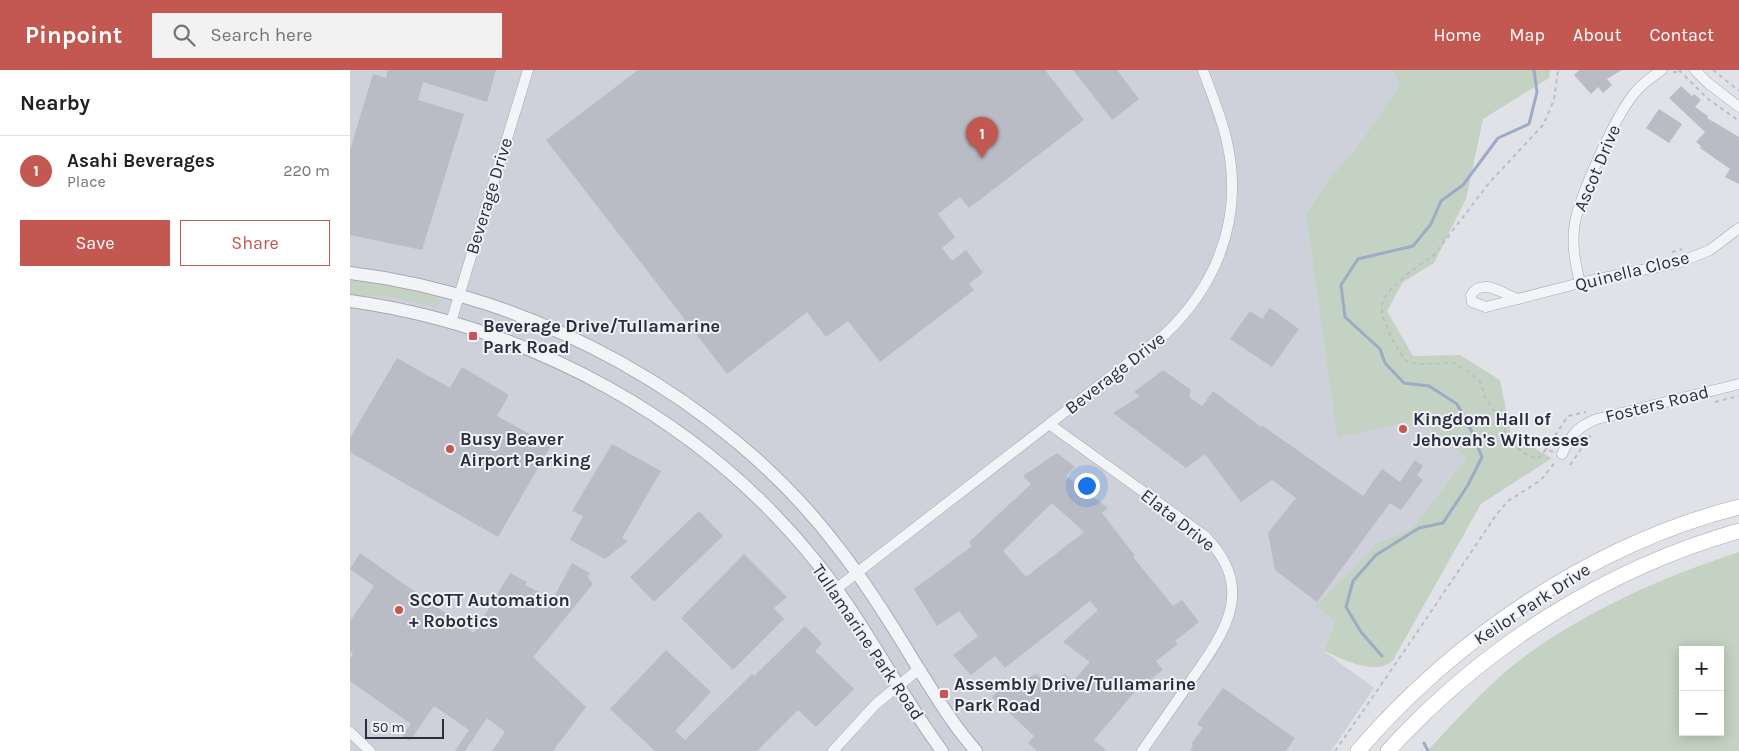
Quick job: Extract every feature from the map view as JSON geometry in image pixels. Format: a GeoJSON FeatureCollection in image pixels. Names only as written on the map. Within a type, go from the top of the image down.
{"type":"FeatureCollection","features":[{"type":"Feature","properties":{"kind":"main road","name":"Keilor Park Drive"},"geometry":{"type":"LineString","coordinates":[[1358,751],[1395,711],[1444,664],[1517,609],[1588,567],[1641,542],[1739,507]]}},
{"type":"Feature","properties":{"kind":"main road","name":"Keilor Park Drive"},"geometry":{"type":"LineString","coordinates":[[1388,751],[1436,701],[1479,665],[1545,618],[1585,594],[1647,564],[1696,544],[1739,531]]}},
{"type":"Feature","properties":{"kind":"street","name":"Beverage Drive"},"geometry":{"type":"LineString","coordinates":[[451,322],[528,70]]}},
{"type":"Feature","properties":{"kind":"street","name":"Beverage Drive"},"geometry":{"type":"LineString","coordinates":[[836,589],[1176,324],[1199,297],[1220,256],[1230,220],[1232,178],[1225,134],[1203,70]]}},
{"type":"Feature","properties":{"kind":"street"},"geometry":{"type":"LineString","coordinates":[[1695,70],[1708,83],[1739,107]]}},
{"type":"Feature","properties":{"kind":"street","name":"Ascot Drive"},"geometry":{"type":"LineString","coordinates":[[1580,283],[1574,250],[1574,236],[1581,198],[1633,94],[1648,79],[1666,72]]}},
{"type":"Feature","properties":{"kind":"street","name":"Quinella Close"},"geometry":{"type":"LineString","coordinates":[[1518,299],[1580,283],[1680,262],[1710,250],[1739,228]]}},
{"type":"Feature","properties":{"kind":"street","name":"Tullamarine Park Road"},"geometry":{"type":"LineString","coordinates":[[350,273],[415,285],[459,296],[528,319],[564,334],[618,362],[668,392],[717,428],[782,483],[820,524],[857,573],[920,669],[941,705],[976,751]]}},
{"type":"Feature","properties":{"kind":"street","name":"Tullamarine Park Road"},"geometry":{"type":"LineString","coordinates":[[350,301],[390,307],[451,322],[548,357],[581,372],[656,417],[704,452],[754,495],[801,544],[836,589],[942,751]]}},
{"type":"Feature","properties":{"kind":"street","name":"Fosters Road"},"geometry":{"type":"LineString","coordinates":[[1562,454],[1574,432],[1597,418],[1739,384]]}},
{"type":"Feature","properties":{"kind":"street","name":"Elata Drive"},"geometry":{"type":"LineString","coordinates":[[1049,424],[1205,536],[1220,554],[1229,574],[1232,606],[1222,635],[1142,751]]}},
{"type":"Feature","properties":{"kind":"street"},"geometry":{"type":"LineString","coordinates":[[833,751],[876,704],[898,684],[920,669]]}},
{"type":"Feature","properties":{"kind":"street"},"geometry":{"type":"LineString","coordinates":[[350,732],[370,751]]}},
{"type":"Feature","properties":{"kind":"path"},"geometry":{"type":"LineString","coordinates":[[1335,751],[1387,680],[1421,624],[1496,515],[1508,501],[1541,480],[1562,454],[1546,450],[1538,459],[1518,450],[1507,438],[1503,424],[1485,397],[1480,382],[1454,363],[1417,364],[1406,361],[1392,339],[1382,315],[1382,304],[1387,293],[1411,271],[1434,255],[1490,183],[1543,125],[1554,100],[1558,70]]}},
{"type":"Feature","properties":{"kind":"path"},"geometry":{"type":"LineString","coordinates":[[1714,70],[1739,91]]}},
{"type":"Feature","properties":{"kind":"path"},"geometry":{"type":"LineString","coordinates":[[1666,72],[1680,71],[1708,99],[1739,121]]}},
{"type":"Feature","properties":{"kind":"path"},"geometry":{"type":"LineString","coordinates":[[1665,254],[1687,248]]}},
{"type":"Feature","properties":{"kind":"path"},"geometry":{"type":"LineString","coordinates":[[1710,403],[1739,396]]}},
{"type":"Feature","properties":{"kind":"path"},"geometry":{"type":"LineString","coordinates":[[1570,465],[1593,431]]}},
{"type":"Feature","properties":{"kind":"shaded area"},"geometry":{"type":"Polygon","coordinates":[[[350,70],[1393,70],[1399,86],[1355,150],[1327,181],[1306,215],[1337,436],[1418,420],[1466,458],[1413,527],[1376,544],[1315,607],[1335,621],[1324,651],[1374,688],[1331,751],[350,751],[350,70]]]}},
{"type":"Feature","properties":{"kind":"green space"},"geometry":{"type":"Polygon","coordinates":[[[1393,70],[1550,70],[1549,78],[1483,119],[1466,199],[1434,263],[1403,282],[1387,311],[1413,356],[1460,355],[1500,380],[1511,435],[1552,458],[1481,504],[1393,660],[1386,665],[1369,667],[1350,662],[1324,651],[1335,621],[1315,607],[1376,544],[1413,527],[1466,458],[1418,420],[1337,437],[1306,215],[1327,181],[1355,150],[1399,86],[1393,70]]]}},
{"type":"Feature","properties":{"kind":"green space"},"geometry":{"type":"Polygon","coordinates":[[[350,279],[406,288],[434,295],[440,303],[435,307],[392,297],[350,295],[350,279]]]}},
{"type":"Feature","properties":{"kind":"green space"},"geometry":{"type":"Polygon","coordinates":[[[1739,552],[1739,751],[1427,751],[1489,687],[1511,667],[1537,648],[1591,614],[1679,573],[1739,552]]]}},
{"type":"Feature","properties":{"kind":"building"},"geometry":{"type":"Polygon","coordinates":[[[388,70],[496,70],[487,102],[423,82],[418,100],[464,114],[422,250],[350,235],[350,150],[373,74],[386,78],[388,70]]]}},
{"type":"Feature","properties":{"kind":"building"},"geometry":{"type":"Polygon","coordinates":[[[638,70],[1045,70],[1084,120],[969,208],[960,197],[938,214],[955,237],[942,248],[952,261],[966,250],[983,273],[969,284],[974,290],[880,362],[848,321],[826,337],[807,312],[727,374],[546,140],[638,70]]]}},
{"type":"Feature","properties":{"kind":"building"},"geometry":{"type":"Polygon","coordinates":[[[1073,70],[1117,70],[1139,99],[1112,120],[1073,70]]]}},
{"type":"Feature","properties":{"kind":"building"},"geometry":{"type":"Polygon","coordinates":[[[1579,70],[1622,70],[1607,79],[1612,85],[1603,93],[1598,87],[1591,94],[1574,75],[1579,70]]]}},
{"type":"Feature","properties":{"kind":"building"},"geometry":{"type":"Polygon","coordinates":[[[1681,86],[1692,96],[1694,94],[1701,100],[1695,107],[1708,116],[1707,118],[1739,137],[1739,184],[1725,177],[1730,169],[1700,148],[1701,146],[1696,142],[1705,132],[1669,98],[1681,86]]]}},
{"type":"Feature","properties":{"kind":"building"},"geometry":{"type":"Polygon","coordinates":[[[1659,109],[1682,124],[1669,143],[1646,128],[1659,109]]]}},
{"type":"Feature","properties":{"kind":"building"},"geometry":{"type":"Polygon","coordinates":[[[1270,308],[1299,329],[1272,367],[1230,339],[1250,311],[1262,319],[1270,308]]]}},
{"type":"Feature","properties":{"kind":"building","name":"Busy Beaver Airport Parking"},"geometry":{"type":"Polygon","coordinates":[[[397,358],[450,388],[462,367],[509,395],[497,416],[551,446],[498,537],[350,452],[350,438],[397,358]]]}},
{"type":"Feature","properties":{"kind":"building"},"geometry":{"type":"Polygon","coordinates":[[[1163,370],[1191,390],[1189,397],[1202,406],[1213,391],[1261,427],[1263,426],[1363,496],[1382,469],[1400,482],[1415,460],[1423,466],[1417,475],[1423,480],[1401,510],[1390,503],[1317,602],[1275,570],[1268,533],[1296,498],[1272,480],[1241,502],[1205,454],[1186,468],[1113,413],[1140,396],[1134,392],[1163,370]]]}},
{"type":"Feature","properties":{"kind":"building"},"geometry":{"type":"Polygon","coordinates":[[[612,444],[661,471],[622,538],[628,541],[605,559],[570,540],[583,516],[572,511],[612,444]]]}},
{"type":"Feature","properties":{"kind":"building"},"geometry":{"type":"Polygon","coordinates":[[[1057,453],[1075,467],[1066,476],[1108,508],[1102,513],[1135,556],[1133,557],[1173,606],[1182,600],[1199,622],[1175,641],[1178,644],[1156,661],[1163,670],[1137,689],[1094,740],[1107,751],[1037,751],[1028,743],[1034,736],[992,697],[1008,679],[1013,685],[1036,674],[1053,686],[1064,674],[1073,681],[1090,662],[1063,642],[1098,610],[1090,601],[1005,668],[995,656],[971,675],[953,655],[978,636],[959,611],[937,626],[914,589],[972,546],[969,542],[1031,484],[1023,476],[1057,453]],[[1052,503],[1003,551],[1026,577],[1084,532],[1052,503]]]}},
{"type":"Feature","properties":{"kind":"building"},"geometry":{"type":"Polygon","coordinates":[[[699,511],[723,536],[654,602],[630,577],[699,511]]]}},
{"type":"Feature","properties":{"kind":"building"},"geometry":{"type":"Polygon","coordinates":[[[360,553],[474,633],[510,573],[527,582],[525,585],[553,599],[572,563],[590,573],[587,576],[593,584],[533,657],[586,707],[553,751],[492,751],[505,732],[487,718],[465,751],[455,751],[469,730],[434,706],[410,741],[402,736],[411,724],[350,681],[350,659],[353,654],[350,651],[350,621],[374,586],[350,569],[360,553]]]}},
{"type":"Feature","properties":{"kind":"building"},"geometry":{"type":"Polygon","coordinates":[[[744,554],[787,597],[774,608],[784,619],[733,670],[681,618],[744,554]]]}},
{"type":"Feature","properties":{"kind":"building"},"geometry":{"type":"Polygon","coordinates":[[[805,626],[822,643],[815,651],[854,689],[816,727],[798,710],[757,751],[655,751],[610,709],[666,650],[711,692],[675,731],[685,740],[752,674],[754,676],[805,626]]]}},
{"type":"Feature","properties":{"kind":"building"},"geometry":{"type":"Polygon","coordinates":[[[1223,688],[1295,738],[1286,751],[1190,751],[1193,745],[1191,744],[1203,728],[1197,724],[1223,688]]]}},
{"type":"Feature","properties":{"kind":"waterway"},"geometry":{"type":"LineString","coordinates":[[1382,656],[1361,632],[1346,607],[1353,581],[1376,555],[1419,528],[1443,523],[1468,485],[1482,457],[1471,430],[1457,404],[1429,386],[1404,383],[1385,363],[1380,349],[1345,317],[1341,285],[1358,259],[1413,246],[1431,224],[1441,201],[1463,185],[1498,138],[1529,124],[1537,92],[1534,70]]}},
{"type":"Feature","properties":{"kind":"waterway"},"geometry":{"type":"LineString","coordinates":[[1424,743],[1428,751]]}},
{"type":"Feature","properties":{"kind":"place","name":"Asahi Beverages"},"geometry":{"type":"Point","coordinates":[982,158]}},
{"type":"Feature","properties":{"kind":"place","name":"Beverage Drive/Tullamarine Park Road"},"geometry":{"type":"Point","coordinates":[473,336]}},
{"type":"Feature","properties":{"kind":"place","name":"Kingdom Hall of Jehovah's Witnesses"},"geometry":{"type":"Point","coordinates":[1403,429]}},
{"type":"Feature","properties":{"kind":"place","name":"Busy Beaver Airport Parking"},"geometry":{"type":"Point","coordinates":[450,449]}},
{"type":"Feature","properties":{"kind":"place","name":"SCOTT Automation + Robotics"},"geometry":{"type":"Point","coordinates":[399,610]}},
{"type":"Feature","properties":{"kind":"place","name":"Assembly Drive/Tullamarine Park Road"},"geometry":{"type":"Point","coordinates":[944,694]}}]}
